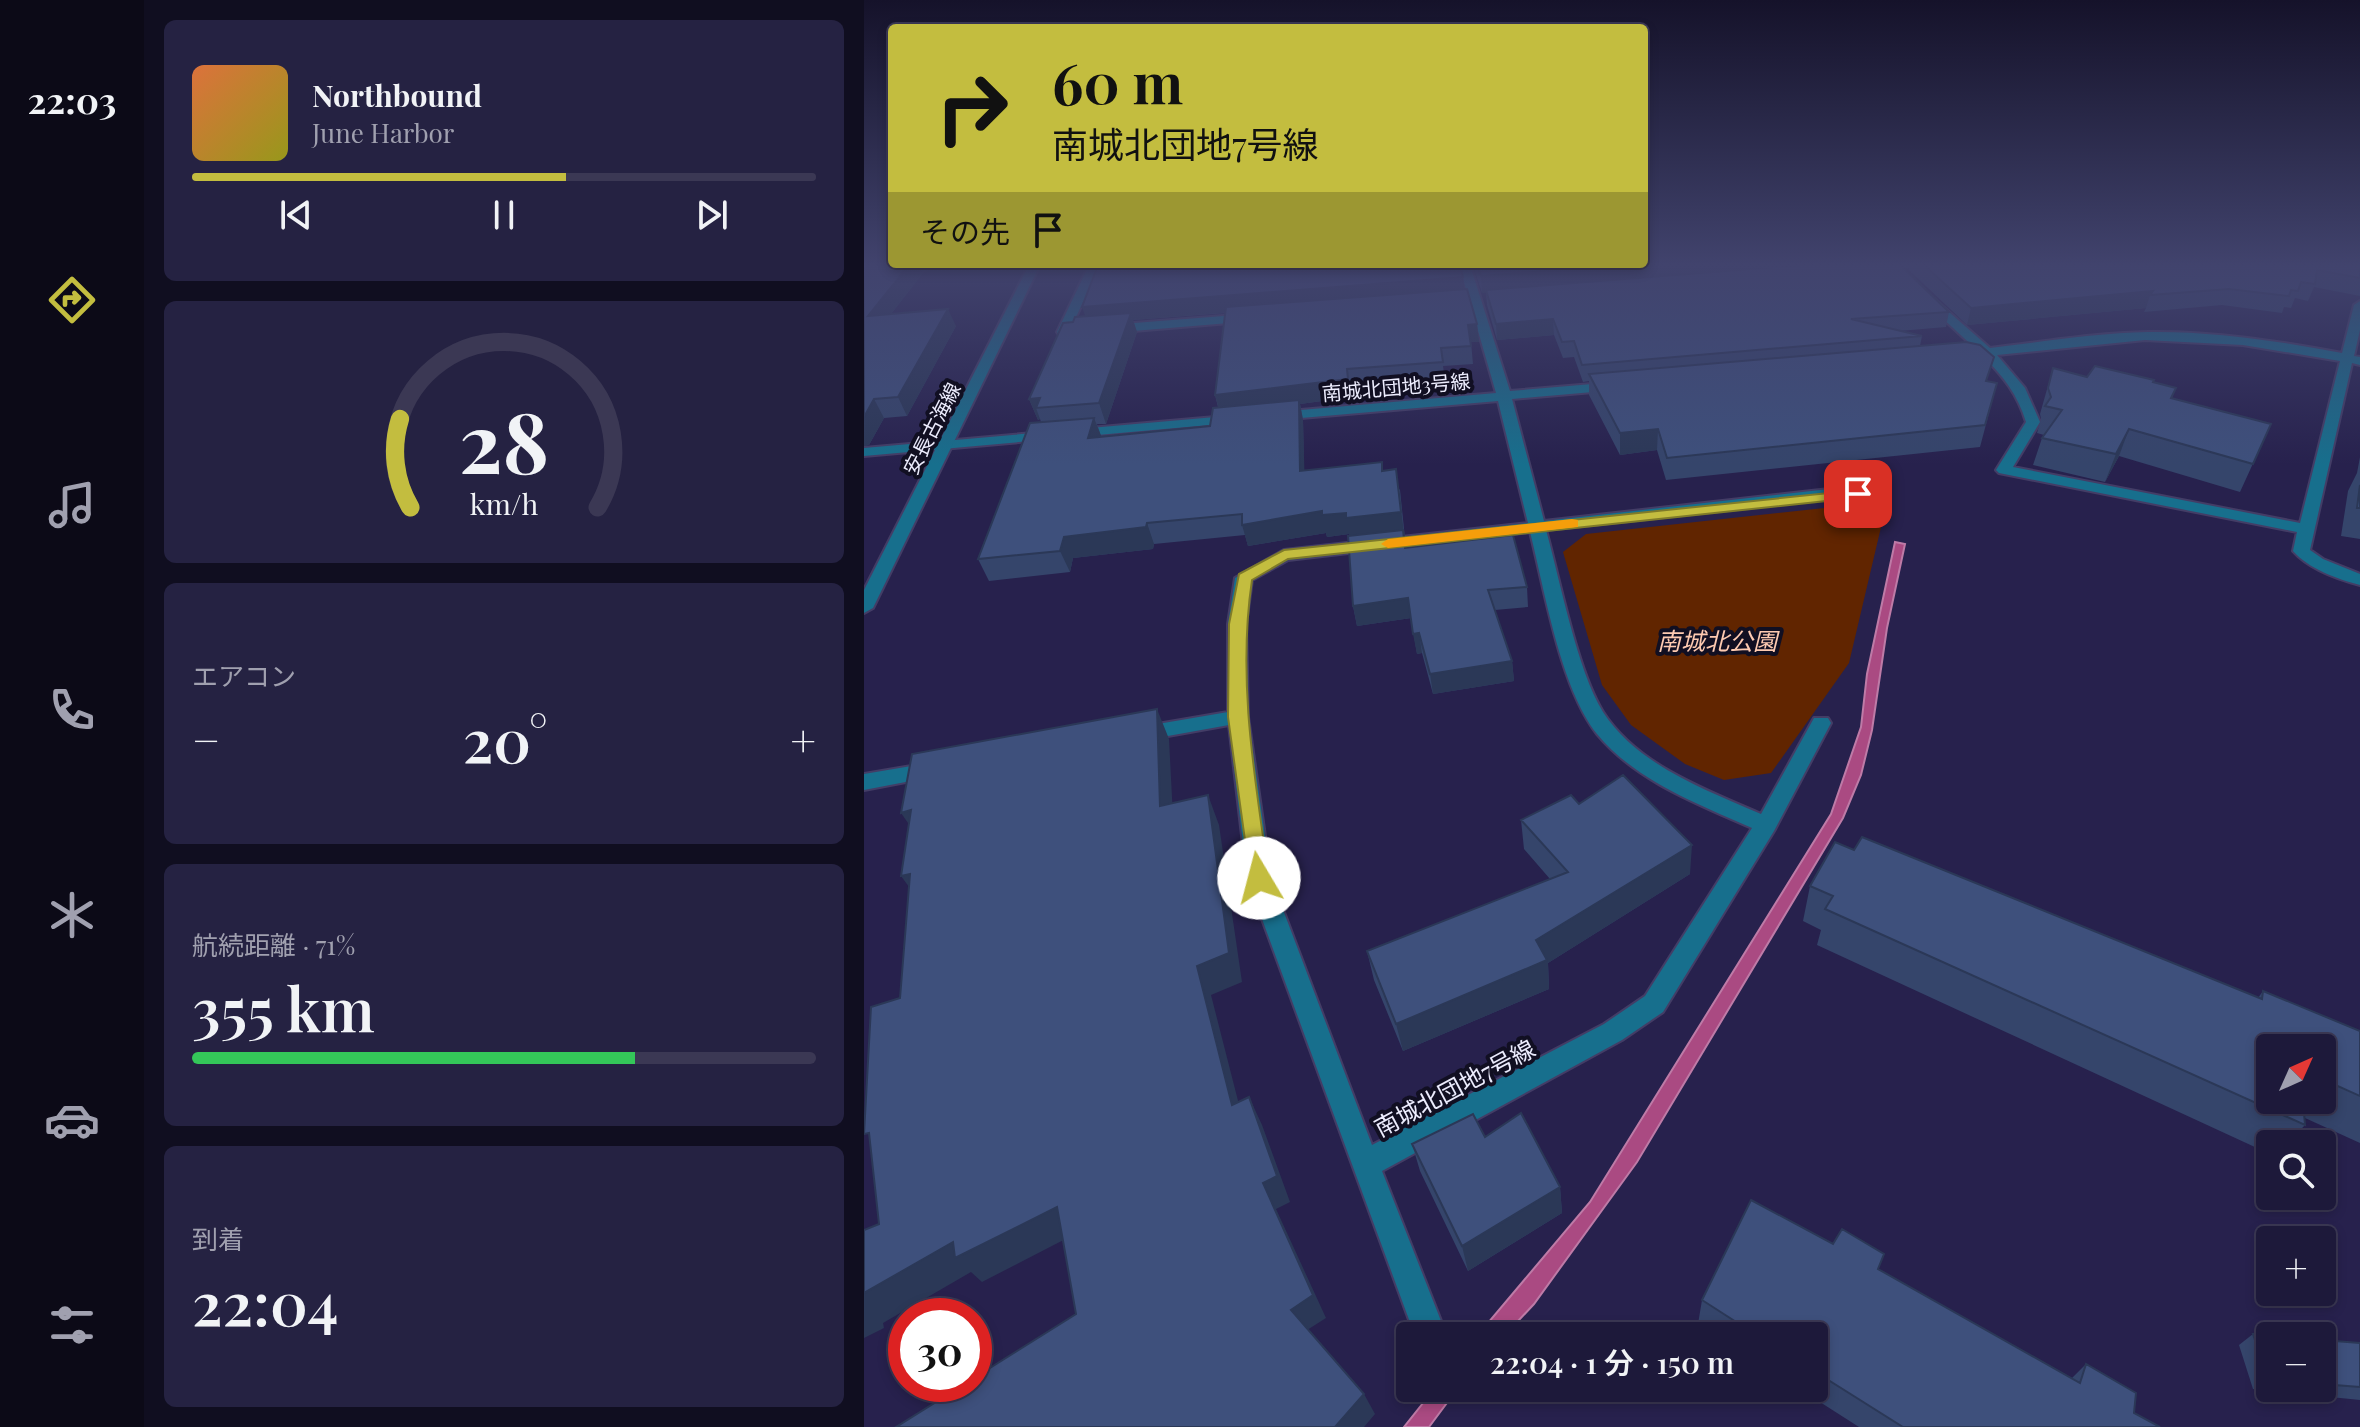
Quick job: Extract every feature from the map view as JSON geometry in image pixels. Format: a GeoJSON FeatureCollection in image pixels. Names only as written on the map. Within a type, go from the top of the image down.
{"type":"FeatureCollection","features":[{"type":"Feature","properties":{"kind":"street","name":"安長古海線"},"geometry":{"type":"LineString","coordinates":[[864,608],[1002,332]]}},
{"type":"Feature","properties":{"kind":"street"},"geometry":{"type":"LineString","coordinates":[[1486,332],[1536,528],[1583,690],[1605,729],[1643,762],[1766,825]]}},
{"type":"Feature","properties":{"kind":"street"},"geometry":{"type":"LineString","coordinates":[[1962,332],[2018,387],[2031,410],[2033,422],[2004,470],[2307,529]]}},
{"type":"Feature","properties":{"kind":"street"},"geometry":{"type":"LineString","coordinates":[[2357,332],[2354,360],[2301,551],[2317,563],[2360,580]]}},
{"type":"Feature","properties":{"kind":"street"},"geometry":{"type":"LineString","coordinates":[[1953,356],[2115,338],[2169,336],[2234,339],[2354,360]]}},
{"type":"Feature","properties":{"kind":"street","name":"南城北団地3号線"},"geometry":{"type":"LineString","coordinates":[[864,452],[1628,385]]}},
{"type":"Feature","properties":{"kind":"street","name":"南城北団地7号線"},"geometry":{"type":"LineString","coordinates":[[1821,723],[1766,825],[1654,1004],[1613,1032],[1365,1164],[1259,878],[1238,717],[1237,624],[1244,578],[1284,555],[1838,493],[1877,494]]}},
{"type":"Feature","properties":{"kind":"street"},"geometry":{"type":"LineString","coordinates":[[1113,739],[1238,717]]}},
{"type":"Feature","properties":{"kind":"street"},"geometry":{"type":"LineString","coordinates":[[864,782],[957,766]]}},
{"type":"Feature","properties":{"kind":"street"},"geometry":{"type":"LineString","coordinates":[[1365,1164],[1425,1322]]}},
{"type":"Feature","properties":{"kind":"green space","name":"南城北公園"},"geometry":{"type":"Polygon","coordinates":[[[1852,505],[1886,506],[1849,663],[1771,773],[1724,780],[1685,764],[1631,725],[1602,685],[1563,552],[1586,534],[1852,505]]]}},
{"type":"Feature","properties":{"kind":"shaded area"},"geometry":{"type":"Polygon","coordinates":[[[1895,542],[1905,544],[1887,628],[1872,730],[1861,775],[1843,818],[1637,1162],[1534,1304],[1517,1322],[1489,1322],[1590,1202],[1831,814],[1861,727],[1867,674],[1895,542]]]}},
{"type":"Feature","properties":{"kind":"shaded area"},"geometry":{"type":"Polygon","coordinates":[[[1424,1402],[1448,1402],[1429,1427],[1404,1427],[1424,1402]]]}},
{"type":"Feature","properties":{"kind":"building"},"geometry":{"type":"Polygon","coordinates":[[[864,332],[935,332],[898,397],[874,399],[864,417],[864,332]]]}},
{"type":"Feature","properties":{"kind":"building"},"geometry":{"type":"Polygon","coordinates":[[[1059,332],[1124,332],[1099,403],[1036,408],[1040,398],[1029,399],[1059,332]]]}},
{"type":"Feature","properties":{"kind":"building"},"geometry":{"type":"Polygon","coordinates":[[[1223,332],[1469,332],[1471,346],[1441,348],[1443,362],[1347,369],[1348,379],[1215,395],[1223,332]]]}},
{"type":"Feature","properties":{"kind":"building"},"geometry":{"type":"Polygon","coordinates":[[[1558,332],[1904,332],[1922,336],[1582,365],[1574,341],[1562,342],[1558,332]]]}},
{"type":"Feature","properties":{"kind":"building"},"geometry":{"type":"Polygon","coordinates":[[[1966,342],[1980,345],[1994,357],[1986,381],[1997,383],[1985,425],[1667,458],[1658,429],[1620,433],[1589,374],[1966,342]]]}},
{"type":"Feature","properties":{"kind":"building"},"geometry":{"type":"Polygon","coordinates":[[[2095,366],[2176,388],[2171,398],[2271,424],[2253,464],[2129,429],[2116,454],[2042,438],[2062,410],[2045,406],[2051,397],[2048,388],[2053,368],[2087,377],[2095,366]]]}},
{"type":"Feature","properties":{"kind":"building"},"geometry":{"type":"Polygon","coordinates":[[[1299,400],[1300,471],[1382,462],[1382,471],[1396,469],[1401,512],[1346,518],[1346,513],[1322,515],[1322,511],[1242,525],[1242,514],[1147,523],[1146,527],[1064,537],[1060,551],[978,559],[1030,423],[1094,418],[1088,438],[1210,426],[1213,408],[1299,400]]]}},
{"type":"Feature","properties":{"kind":"building"},"geometry":{"type":"Polygon","coordinates":[[[1403,530],[1405,548],[1513,535],[1527,587],[1488,590],[1512,661],[1430,674],[1419,633],[1413,634],[1408,598],[1353,606],[1348,536],[1403,530]]]}},
{"type":"Feature","properties":{"kind":"building"},"geometry":{"type":"Polygon","coordinates":[[[1157,709],[1160,806],[1208,795],[1229,953],[1197,966],[1232,1105],[1249,1097],[1277,1176],[1263,1183],[1313,1295],[1291,1310],[1364,1394],[1335,1427],[896,1427],[936,1402],[992,1402],[992,1367],[1076,1314],[1057,1207],[955,1258],[953,1242],[864,1293],[864,1230],[879,1224],[869,1133],[864,1134],[871,1007],[900,998],[910,874],[901,876],[911,810],[901,813],[912,754],[1157,709]]]}},
{"type":"Feature","properties":{"kind":"building"},"geometry":{"type":"Polygon","coordinates":[[[1623,775],[1692,845],[1536,940],[1547,960],[1396,1024],[1367,951],[1568,872],[1521,820],[1571,795],[1579,804],[1623,775]]]}},
{"type":"Feature","properties":{"kind":"building"},"geometry":{"type":"Polygon","coordinates":[[[1862,837],[2262,999],[2263,991],[2360,1031],[2360,1096],[2336,1085],[2336,1034],[2256,1034],[2256,1103],[1825,909],[1833,896],[1810,886],[1835,842],[1854,850],[1862,837]]]}},
{"type":"Feature","properties":{"kind":"building"},"geometry":{"type":"Polygon","coordinates":[[[1521,1113],[1560,1187],[1462,1246],[1412,1144],[1473,1114],[1485,1137],[1521,1113]]]}},
{"type":"Feature","properties":{"kind":"building"},"geometry":{"type":"Polygon","coordinates":[[[2281,1114],[2304,1114],[2305,1125],[2281,1114]]]}},
{"type":"Feature","properties":{"kind":"building"},"geometry":{"type":"Polygon","coordinates":[[[1751,1200],[1833,1244],[1842,1229],[1884,1254],[1878,1269],[2080,1383],[2086,1364],[2136,1393],[2134,1413],[2160,1427],[1903,1427],[1828,1380],[1828,1322],[1736,1322],[1702,1300],[1751,1200]]]}},
{"type":"Feature","properties":{"kind":"building"},"geometry":{"type":"Polygon","coordinates":[[[2336,1341],[2360,1343],[2360,1387],[2336,1385],[2336,1341]]]}},
{"type":"Feature","properties":{"kind":"slow traffic"},"geometry":{"type":"LineString","coordinates":[[1388,544],[1572,524]]}},
{"type":"Feature","properties":{"kind":"route"},"geometry":{"type":"LineString","coordinates":[[1259,878],[1240,751],[1238,717],[1237,624],[1244,578],[1284,555],[1838,493],[1858,494]]}}]}
